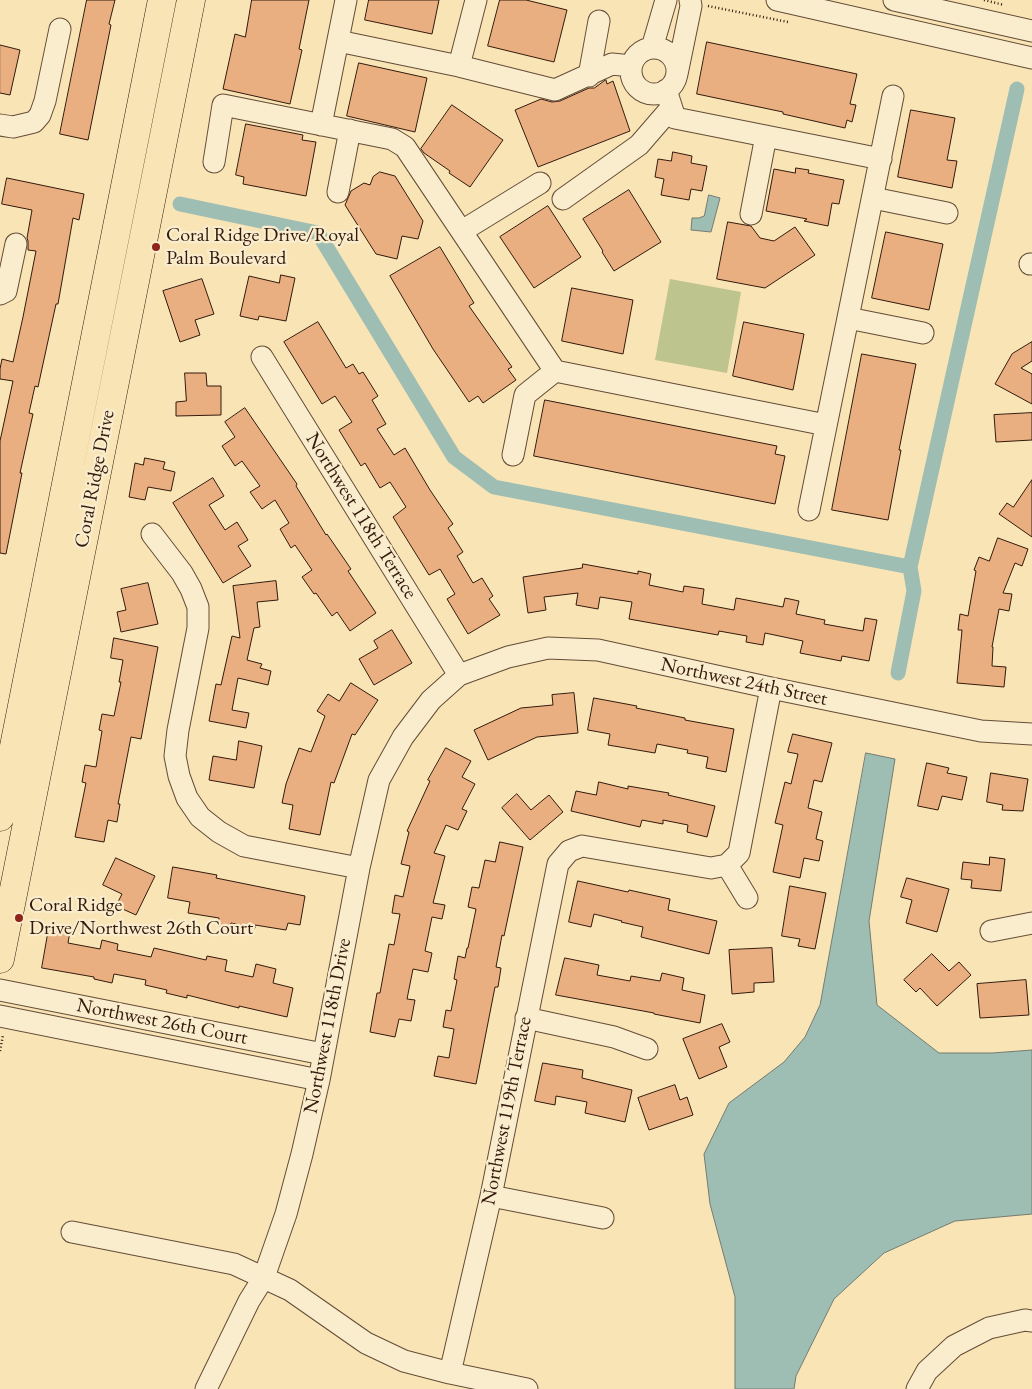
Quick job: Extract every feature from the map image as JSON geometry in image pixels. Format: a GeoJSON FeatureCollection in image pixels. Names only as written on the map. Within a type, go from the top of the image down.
{"type":"FeatureCollection","features":[{"type":"Feature","properties":{"kind":"main road","name":"Coral Ridge Drive"},"geometry":{"type":"LineString","coordinates":[[0,817],[162,0]]}},
{"type":"Feature","properties":{"kind":"main road","name":"Coral Ridge Drive"},"geometry":{"type":"LineString","coordinates":[[0,959],[191,0]]}},
{"type":"Feature","properties":{"kind":"main road"},"geometry":{"type":"LineString","coordinates":[[72,454],[99,460]]}},
{"type":"Feature","properties":{"kind":"street"},"geometry":{"type":"LineString","coordinates":[[321,125],[346,0]]}},
{"type":"Feature","properties":{"kind":"street"},"geometry":{"type":"LineString","coordinates":[[459,66],[476,0]]}},
{"type":"Feature","properties":{"kind":"street"},"geometry":{"type":"LineString","coordinates":[[652,48],[666,0]]}},
{"type":"Feature","properties":{"kind":"street"},"geometry":{"type":"LineString","coordinates":[[564,199],[639,145],[671,91],[690,0]]}},
{"type":"Feature","properties":{"kind":"street"},"geometry":{"type":"LineString","coordinates":[[777,0],[1032,58]]}},
{"type":"Feature","properties":{"kind":"street"},"geometry":{"type":"LineString","coordinates":[[894,0],[1032,31]]}},
{"type":"Feature","properties":{"kind":"street"},"geometry":{"type":"LineString","coordinates":[[589,76],[599,21]]}},
{"type":"Feature","properties":{"kind":"street"},"geometry":{"type":"LineString","coordinates":[[6,126],[34,122],[40,115],[45,101],[60,29]]}},
{"type":"Feature","properties":{"kind":"street"},"geometry":{"type":"LineString","coordinates":[[338,41],[459,66],[555,90],[612,64],[632,66]]}},
{"type":"Feature","properties":{"kind":"street"},"geometry":{"type":"LineString","coordinates":[[671,91],[651,94],[638,88],[634,82],[631,74],[632,66],[638,55],[644,50],[660,49],[667,52],[673,59],[676,66],[671,91],[675,118],[881,159]]}},
{"type":"Feature","properties":{"kind":"street"},"geometry":{"type":"LineString","coordinates":[[809,510],[893,96]]}},
{"type":"Feature","properties":{"kind":"street"},"geometry":{"type":"LineString","coordinates":[[214,162],[223,105],[392,139],[405,146],[555,371],[826,425]]}},
{"type":"Feature","properties":{"kind":"street"},"geometry":{"type":"LineString","coordinates":[[338,192],[350,130]]}},
{"type":"Feature","properties":{"kind":"street"},"geometry":{"type":"LineString","coordinates":[[751,214],[766,136]]}},
{"type":"Feature","properties":{"kind":"street"},"geometry":{"type":"LineString","coordinates":[[462,231],[540,183]]}},
{"type":"Feature","properties":{"kind":"street"},"geometry":{"type":"LineString","coordinates":[[872,198],[947,213]]}},
{"type":"Feature","properties":{"kind":"street"},"geometry":{"type":"LineString","coordinates":[[0,294],[8,286],[16,244]]}},
{"type":"Feature","properties":{"kind":"street"},"geometry":{"type":"LineString","coordinates":[[848,318],[923,333]]}},
{"type":"Feature","properties":{"kind":"street","name":"Northwest 118th Terrace"},"geometry":{"type":"LineString","coordinates":[[262,357],[459,675]]}},
{"type":"Feature","properties":{"kind":"street"},"geometry":{"type":"LineString","coordinates":[[513,455],[525,395],[555,371]]}},
{"type":"Feature","properties":{"kind":"street"},"geometry":{"type":"LineString","coordinates":[[152,534],[182,573],[198,607],[198,628],[178,730],[175,756],[179,776],[188,798],[200,817],[219,832],[244,846],[359,868]]}},
{"type":"Feature","properties":{"kind":"street","name":"Northwest 24th Street"},"geometry":{"type":"LineString","coordinates":[[459,675],[508,657],[548,648],[598,650],[771,688],[981,730],[1032,734]]}},
{"type":"Feature","properties":{"kind":"street","name":"Northwest 118th Drive"},"geometry":{"type":"LineString","coordinates":[[206,1389],[249,1301],[264,1277],[286,1214],[302,1154],[318,1080],[359,868],[379,780],[403,737],[431,700],[459,675]]}},
{"type":"Feature","properties":{"kind":"street"},"geometry":{"type":"LineString","coordinates":[[747,898],[728,865],[739,853],[771,688]]}},
{"type":"Feature","properties":{"kind":"street","name":"Northwest 119th Terrace"},"geometry":{"type":"LineString","coordinates":[[450,1372],[491,1196],[558,864],[569,851],[582,846],[711,868],[728,865]]}},
{"type":"Feature","properties":{"kind":"street"},"geometry":{"type":"LineString","coordinates":[[990,931],[1032,924]]}},
{"type":"Feature","properties":{"kind":"street","name":"Northwest 26th Court"},"geometry":{"type":"LineString","coordinates":[[0,990],[323,1054]]}},
{"type":"Feature","properties":{"kind":"street","name":"Northwest 26th Court"},"geometry":{"type":"LineString","coordinates":[[0,1016],[318,1080]]}},
{"type":"Feature","properties":{"kind":"street"},"geometry":{"type":"LineString","coordinates":[[526,1018],[614,1037],[647,1049]]}},
{"type":"Feature","properties":{"kind":"street"},"geometry":{"type":"LineString","coordinates":[[491,1196],[603,1218]]}},
{"type":"Feature","properties":{"kind":"street"},"geometry":{"type":"LineString","coordinates":[[72,1232],[234,1264],[290,1290],[366,1343],[404,1360],[527,1389]]}},
{"type":"Feature","properties":{"kind":"street"},"geometry":{"type":"LineString","coordinates":[[916,1389],[927,1371],[954,1346],[989,1328],[1032,1320]]}},
{"type":"Feature","properties":{"kind":"path"},"geometry":{"type":"LineString","coordinates":[[984,0],[1001,4]]}},
{"type":"Feature","properties":{"kind":"green space"},"geometry":{"type":"Polygon","coordinates":[[[670,279],[741,292],[727,373],[655,360],[670,279]]]}},
{"type":"Feature","properties":{"kind":"water"},"geometry":{"type":"Polygon","coordinates":[[[709,195],[720,198],[711,232],[691,230],[692,218],[704,216],[709,195]]]}},
{"type":"Feature","properties":{"kind":"water"},"geometry":{"type":"Polygon","coordinates":[[[866,753],[895,759],[869,921],[877,1005],[939,1053],[992,1053],[1032,1050],[1032,1214],[955,1221],[884,1253],[834,1299],[796,1376],[794,1389],[735,1389],[735,1297],[710,1204],[704,1154],[729,1103],[784,1062],[805,1037],[820,1005],[866,753]]]}},
{"type":"Feature","properties":{"kind":"building"},"geometry":{"type":"Polygon","coordinates":[[[87,0],[115,0],[88,140],[60,134],[87,0]]]}},
{"type":"Feature","properties":{"kind":"building"},"geometry":{"type":"Polygon","coordinates":[[[252,0],[309,0],[299,49],[302,50],[290,104],[223,89],[235,34],[245,37],[252,0]]]}},
{"type":"Feature","properties":{"kind":"building"},"geometry":{"type":"Polygon","coordinates":[[[369,0],[439,0],[432,34],[365,20],[369,0]]]}},
{"type":"Feature","properties":{"kind":"building"},"geometry":{"type":"Polygon","coordinates":[[[500,0],[526,0],[567,10],[554,62],[488,46],[500,0]]]}},
{"type":"Feature","properties":{"kind":"building"},"geometry":{"type":"Polygon","coordinates":[[[707,42],[857,74],[850,104],[856,105],[852,122],[847,120],[845,128],[783,114],[783,112],[697,94],[707,42]]]}},
{"type":"Feature","properties":{"kind":"building"},"geometry":{"type":"Polygon","coordinates":[[[0,45],[20,50],[10,95],[0,93],[0,45]]]}},
{"type":"Feature","properties":{"kind":"building"},"geometry":{"type":"Polygon","coordinates":[[[359,63],[427,78],[415,132],[347,116],[359,63]]]}},
{"type":"Feature","properties":{"kind":"building"},"geometry":{"type":"Polygon","coordinates":[[[606,80],[607,84],[613,81],[630,131],[538,167],[515,110],[541,99],[552,102],[560,101],[589,88],[594,88],[606,80]]]}},
{"type":"Feature","properties":{"kind":"building"},"geometry":{"type":"Polygon","coordinates":[[[452,105],[503,140],[470,187],[449,173],[450,171],[421,149],[452,105]]]}},
{"type":"Feature","properties":{"kind":"building"},"geometry":{"type":"Polygon","coordinates":[[[911,110],[955,118],[947,160],[957,161],[952,188],[898,177],[911,110]]]}},
{"type":"Feature","properties":{"kind":"building"},"geometry":{"type":"Polygon","coordinates":[[[246,124],[303,135],[302,140],[316,142],[306,196],[243,184],[244,177],[236,175],[246,124]]]}},
{"type":"Feature","properties":{"kind":"building"},"geometry":{"type":"Polygon","coordinates":[[[673,152],[692,156],[691,163],[707,166],[702,191],[691,189],[689,200],[661,195],[664,179],[655,177],[658,159],[671,161],[673,152]]]}},
{"type":"Feature","properties":{"kind":"building"},"geometry":{"type":"Polygon","coordinates":[[[796,168],[809,170],[808,173],[844,180],[839,204],[832,203],[828,226],[804,221],[807,219],[766,211],[774,169],[795,173],[796,168]]]}},
{"type":"Feature","properties":{"kind":"building"},"geometry":{"type":"Polygon","coordinates":[[[380,172],[395,176],[423,221],[418,239],[402,236],[397,259],[376,254],[345,205],[351,191],[364,183],[370,185],[373,177],[380,172]]]}},
{"type":"Feature","properties":{"kind":"building"},"geometry":{"type":"Polygon","coordinates":[[[7,178],[84,194],[79,220],[73,218],[58,304],[56,304],[38,387],[35,386],[29,413],[33,414],[20,473],[22,473],[6,554],[0,553],[0,441],[13,381],[0,379],[0,369],[2,359],[13,362],[36,251],[28,250],[27,238],[32,210],[2,204],[7,178]]]}},
{"type":"Feature","properties":{"kind":"building"},"geometry":{"type":"Polygon","coordinates":[[[629,190],[661,242],[614,271],[583,219],[629,190]]]}},
{"type":"Feature","properties":{"kind":"building"},"geometry":{"type":"Polygon","coordinates":[[[548,206],[581,257],[534,288],[500,237],[548,206]]]}},
{"type":"Feature","properties":{"kind":"building"},"geometry":{"type":"Polygon","coordinates":[[[728,222],[751,226],[760,238],[774,241],[795,227],[815,255],[765,288],[717,279],[728,222]]]}},
{"type":"Feature","properties":{"kind":"building"},"geometry":{"type":"Polygon","coordinates":[[[886,232],[943,244],[929,310],[872,298],[886,232]]]}},
{"type":"Feature","properties":{"kind":"building"},"geometry":{"type":"Polygon","coordinates":[[[440,247],[474,303],[469,306],[512,367],[508,369],[516,380],[483,403],[478,396],[469,402],[433,349],[390,276],[440,247]]]}},
{"type":"Feature","properties":{"kind":"building"},"geometry":{"type":"Polygon","coordinates":[[[281,275],[295,278],[286,321],[259,316],[258,320],[240,316],[249,276],[279,283],[281,275]]]}},
{"type":"Feature","properties":{"kind":"building"},"geometry":{"type":"Polygon","coordinates":[[[202,279],[214,314],[195,320],[200,335],[180,342],[163,291],[202,279]]]}},
{"type":"Feature","properties":{"kind":"building"},"geometry":{"type":"Polygon","coordinates":[[[572,288],[633,300],[623,354],[562,341],[572,288]]]}},
{"type":"Feature","properties":{"kind":"building"},"geometry":{"type":"Polygon","coordinates":[[[318,322],[346,368],[353,364],[359,374],[363,372],[378,396],[372,400],[386,424],[377,429],[394,455],[405,448],[453,524],[448,528],[463,552],[457,556],[473,583],[482,578],[493,596],[489,599],[500,615],[468,634],[447,599],[455,594],[440,569],[429,575],[393,517],[406,507],[390,482],[380,488],[365,463],[361,466],[339,430],[352,422],[335,396],[322,404],[284,342],[318,322]]]}},
{"type":"Feature","properties":{"kind":"building"},"geometry":{"type":"Polygon","coordinates":[[[744,322],[804,334],[793,390],[733,376],[744,322]]]}},
{"type":"Feature","properties":{"kind":"building"},"geometry":{"type":"Polygon","coordinates":[[[1032,342],[1032,361],[1021,368],[1032,374],[1032,404],[995,384],[1012,354],[1032,342]]]}},
{"type":"Feature","properties":{"kind":"building"},"geometry":{"type":"Polygon","coordinates":[[[862,354],[916,364],[899,450],[901,450],[888,520],[832,510],[862,354]]]}},
{"type":"Feature","properties":{"kind":"building"},"geometry":{"type":"Polygon","coordinates":[[[185,373],[206,373],[207,386],[221,386],[221,415],[176,416],[176,402],[186,401],[185,373]]]}},
{"type":"Feature","properties":{"kind":"building"},"geometry":{"type":"Polygon","coordinates":[[[545,400],[777,446],[775,454],[785,456],[775,504],[534,456],[545,400]]]}},
{"type":"Feature","properties":{"kind":"building"},"geometry":{"type":"Polygon","coordinates":[[[245,408],[297,484],[296,486],[326,535],[351,569],[348,571],[376,613],[350,631],[337,612],[332,616],[302,577],[312,570],[295,545],[291,548],[280,529],[289,523],[275,500],[262,509],[250,492],[260,486],[242,461],[235,466],[222,446],[235,437],[225,422],[245,408]]]}},
{"type":"Feature","properties":{"kind":"building"},"geometry":{"type":"Polygon","coordinates":[[[1032,413],[1032,440],[996,442],[994,415],[1032,413]]]}},
{"type":"Feature","properties":{"kind":"building"},"geometry":{"type":"Polygon","coordinates":[[[145,458],[165,462],[163,469],[175,472],[171,491],[148,487],[145,500],[129,497],[135,463],[143,465],[145,458]]]}},
{"type":"Feature","properties":{"kind":"building"},"geometry":{"type":"Polygon","coordinates":[[[213,478],[224,496],[209,505],[225,530],[237,522],[248,540],[238,546],[251,566],[223,583],[173,503],[213,478]]]}},
{"type":"Feature","properties":{"kind":"building"},"geometry":{"type":"Polygon","coordinates":[[[1032,480],[1032,537],[999,514],[1007,503],[1013,507],[1032,480]]]}},
{"type":"Feature","properties":{"kind":"building"},"geometry":{"type":"Polygon","coordinates":[[[998,538],[1028,549],[1022,566],[1015,563],[1003,593],[1012,594],[1009,611],[999,609],[992,647],[992,666],[1006,667],[1004,687],[957,683],[962,630],[958,630],[960,614],[968,616],[976,571],[974,570],[979,557],[989,561],[998,538]]]}},
{"type":"Feature","properties":{"kind":"building"},"geometry":{"type":"Polygon","coordinates":[[[583,564],[638,574],[638,571],[651,574],[649,585],[683,592],[684,586],[704,589],[702,604],[734,610],[736,598],[783,607],[785,598],[799,601],[796,614],[825,620],[824,624],[863,631],[865,618],[877,620],[869,661],[842,656],[841,661],[800,653],[803,641],[765,633],[763,645],[746,642],[747,636],[719,631],[718,635],[629,619],[632,602],[600,597],[598,609],[576,605],[578,593],[544,597],[546,610],[528,613],[523,577],[582,568],[583,564]]]}},
{"type":"Feature","properties":{"kind":"building"},"geometry":{"type":"Polygon","coordinates":[[[276,581],[278,600],[257,602],[260,627],[254,628],[247,660],[262,664],[260,668],[271,671],[268,685],[238,678],[232,710],[249,713],[246,728],[209,721],[216,684],[221,685],[232,636],[240,638],[233,586],[276,581]]]}},
{"type":"Feature","properties":{"kind":"building"},"geometry":{"type":"Polygon","coordinates":[[[148,583],[158,624],[121,632],[117,612],[126,610],[121,589],[148,583]]]}},
{"type":"Feature","properties":{"kind":"building"},"geometry":{"type":"Polygon","coordinates":[[[392,630],[412,663],[374,685],[359,659],[378,648],[374,641],[392,630]]]}},
{"type":"Feature","properties":{"kind":"building"},"geometry":{"type":"Polygon","coordinates":[[[114,638],[158,647],[141,739],[131,737],[118,804],[120,804],[117,822],[108,820],[104,842],[75,837],[86,783],[82,782],[85,765],[96,767],[102,731],[99,730],[102,714],[114,716],[121,682],[119,682],[123,660],[111,658],[114,638]]]}},
{"type":"Feature","properties":{"kind":"building"},"geometry":{"type":"Polygon","coordinates":[[[351,683],[378,700],[355,735],[352,734],[334,783],[331,782],[320,835],[289,829],[293,805],[282,803],[286,784],[299,748],[311,752],[325,716],[317,711],[328,694],[339,701],[351,683]]]}},
{"type":"Feature","properties":{"kind":"building"},"geometry":{"type":"Polygon","coordinates":[[[574,693],[578,733],[537,737],[488,760],[474,730],[521,708],[553,705],[552,695],[574,693]]]}},
{"type":"Feature","properties":{"kind":"building"},"geometry":{"type":"Polygon","coordinates":[[[594,698],[637,706],[636,708],[685,718],[685,720],[734,729],[726,772],[706,768],[708,757],[687,753],[688,750],[657,744],[655,753],[608,745],[610,734],[588,730],[594,698]]]}},
{"type":"Feature","properties":{"kind":"building"},"geometry":{"type":"Polygon","coordinates":[[[793,734],[832,743],[822,782],[814,780],[808,808],[822,812],[816,839],[823,841],[819,861],[804,858],[800,878],[773,872],[783,825],[775,823],[785,782],[791,784],[798,754],[788,752],[793,734]]]}},
{"type":"Feature","properties":{"kind":"building"},"geometry":{"type":"Polygon","coordinates":[[[239,741],[262,746],[254,788],[209,780],[213,756],[236,760],[239,741]]]}},
{"type":"Feature","properties":{"kind":"building"},"geometry":{"type":"Polygon","coordinates":[[[446,748],[471,761],[462,777],[475,784],[462,809],[467,811],[458,830],[446,825],[434,853],[445,856],[433,903],[445,905],[442,919],[432,917],[425,951],[432,953],[428,972],[413,969],[407,999],[415,1000],[411,1021],[399,1019],[395,1037],[370,1032],[377,993],[380,993],[389,944],[394,945],[400,914],[392,913],[395,895],[403,897],[410,866],[401,864],[409,832],[407,831],[430,781],[428,780],[446,748]]]}},
{"type":"Feature","properties":{"kind":"building"},"geometry":{"type":"Polygon","coordinates":[[[927,763],[949,768],[947,773],[967,777],[962,800],[942,796],[938,810],[918,806],[927,763]]]}},
{"type":"Feature","properties":{"kind":"building"},"geometry":{"type":"Polygon","coordinates":[[[991,773],[1028,779],[1023,811],[1002,810],[1003,805],[987,802],[991,773]]]}},
{"type":"Feature","properties":{"kind":"building"},"geometry":{"type":"Polygon","coordinates":[[[599,782],[628,789],[628,786],[669,793],[668,795],[715,806],[707,837],[687,832],[688,825],[663,820],[663,824],[642,820],[640,827],[571,811],[576,791],[596,795],[599,782]]]}},
{"type":"Feature","properties":{"kind":"building"},"geometry":{"type":"Polygon","coordinates":[[[517,794],[531,810],[549,795],[563,812],[530,840],[502,808],[517,794]]]}},
{"type":"Feature","properties":{"kind":"building"},"geometry":{"type":"Polygon","coordinates":[[[500,842],[523,847],[504,936],[502,935],[496,967],[501,968],[498,987],[495,987],[476,1084],[434,1076],[438,1056],[449,1058],[454,1029],[443,1027],[446,1010],[451,1011],[457,980],[454,979],[458,956],[465,958],[468,948],[476,909],[468,907],[472,887],[479,888],[485,860],[495,862],[500,842]]]}},
{"type":"Feature","properties":{"kind":"building"},"geometry":{"type":"Polygon","coordinates":[[[990,857],[1005,859],[1001,891],[971,888],[972,880],[961,879],[963,862],[989,865],[990,857]]]}},
{"type":"Feature","properties":{"kind":"building"},"geometry":{"type":"Polygon","coordinates":[[[116,858],[155,876],[136,915],[116,906],[122,894],[103,885],[116,858]]]}},
{"type":"Feature","properties":{"kind":"building"},"geometry":{"type":"Polygon","coordinates":[[[173,867],[217,875],[216,878],[305,896],[300,925],[288,923],[286,930],[255,925],[255,928],[231,923],[230,928],[218,926],[219,918],[188,913],[190,902],[168,898],[173,867]]]}},
{"type":"Feature","properties":{"kind":"building"},"geometry":{"type":"Polygon","coordinates":[[[907,878],[949,889],[937,932],[906,923],[912,900],[901,897],[907,878]]]}},
{"type":"Feature","properties":{"kind":"building"},"geometry":{"type":"Polygon","coordinates":[[[578,881],[670,899],[668,910],[717,921],[709,954],[641,937],[643,927],[594,914],[591,927],[569,922],[578,881]]]}},
{"type":"Feature","properties":{"kind":"building"},"geometry":{"type":"Polygon","coordinates":[[[790,886],[826,893],[815,949],[798,946],[800,939],[782,936],[790,886]]]}},
{"type":"Feature","properties":{"kind":"building"},"geometry":{"type":"Polygon","coordinates":[[[49,928],[70,931],[68,943],[100,949],[102,940],[118,944],[117,950],[151,957],[154,948],[206,960],[207,956],[227,960],[225,971],[253,977],[256,964],[276,969],[273,983],[293,988],[287,1017],[239,1006],[239,1008],[187,995],[187,998],[166,993],[167,990],[145,985],[146,980],[114,974],[112,983],[94,979],[94,977],[42,968],[49,928]]]}},
{"type":"Feature","properties":{"kind":"building"},"geometry":{"type":"Polygon","coordinates":[[[772,948],[774,982],[754,983],[754,992],[732,994],[729,950],[772,948]]]}},
{"type":"Feature","properties":{"kind":"building"},"geometry":{"type":"Polygon","coordinates":[[[932,954],[949,971],[959,962],[971,975],[937,1006],[920,988],[916,992],[904,980],[932,954]]]}},
{"type":"Feature","properties":{"kind":"building"},"geometry":{"type":"Polygon","coordinates":[[[565,958],[599,965],[597,975],[630,981],[631,976],[660,981],[662,973],[684,978],[682,990],[705,995],[700,1023],[556,995],[565,958]]]}},
{"type":"Feature","properties":{"kind":"building"},"geometry":{"type":"Polygon","coordinates":[[[1026,980],[1029,1015],[980,1018],[977,984],[1026,980]]]}},
{"type":"Feature","properties":{"kind":"building"},"geometry":{"type":"Polygon","coordinates":[[[722,1024],[730,1042],[719,1047],[727,1067],[699,1079],[683,1039],[722,1024]]]}},
{"type":"Feature","properties":{"kind":"building"},"geometry":{"type":"Polygon","coordinates":[[[543,1063],[583,1070],[582,1078],[632,1090],[625,1122],[585,1113],[587,1102],[556,1096],[555,1105],[535,1101],[543,1063]]]}},
{"type":"Feature","properties":{"kind":"building"},"geometry":{"type":"Polygon","coordinates":[[[675,1085],[680,1100],[687,1097],[693,1115],[649,1130],[638,1098],[675,1085]]]}},
{"type":"Feature","properties":{"kind":"waterway"},"geometry":{"type":"LineString","coordinates":[[180,204],[318,233],[454,457],[494,487],[910,567],[1017,89]]}},
{"type":"Feature","properties":{"kind":"waterway"},"geometry":{"type":"LineString","coordinates":[[898,673],[914,591],[910,567]]}},
{"type":"Feature","properties":{"kind":"place","name":"Coral Ridge Drive/Royal Palm Boulevard"},"geometry":{"type":"Point","coordinates":[156,247]}},
{"type":"Feature","properties":{"kind":"place","name":"Coral Ridge Drive/Northwest 26th Court"},"geometry":{"type":"Point","coordinates":[19,918]}}]}
